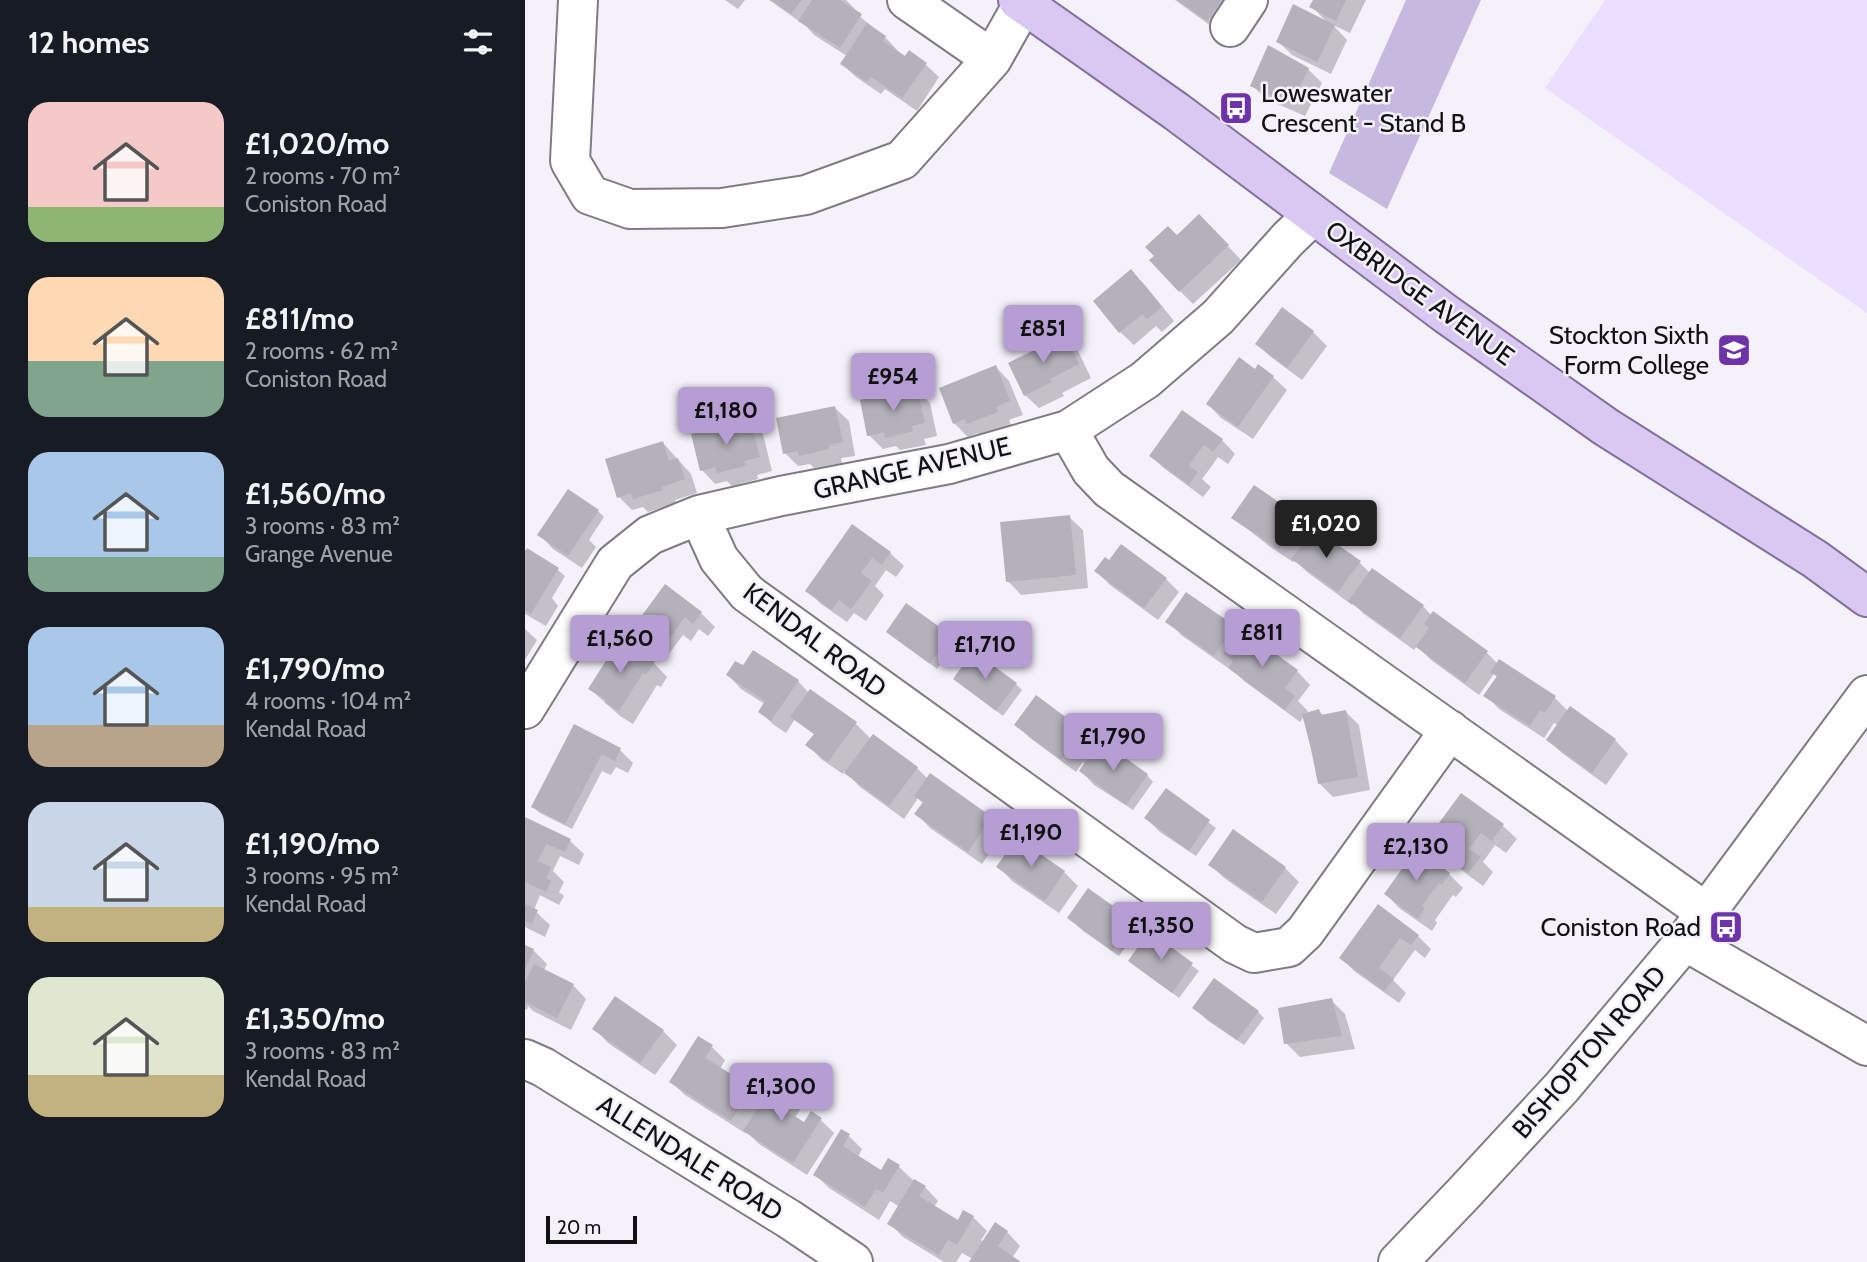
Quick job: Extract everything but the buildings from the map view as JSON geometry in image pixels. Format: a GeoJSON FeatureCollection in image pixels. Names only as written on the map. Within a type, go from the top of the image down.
{"type":"FeatureCollection","features":[{"type":"Feature","properties":{"kind":"main road","name":"OXBRIDGE AVENUE"},"geometry":{"type":"LineString","coordinates":[[1021,2],[1177,112],[1446,314],[1606,427],[1815,559],[1867,597]]}},
{"type":"Feature","properties":{"kind":"street"},"geometry":{"type":"LineString","coordinates":[[578,0],[570,160],[590,195],[630,209],[722,208],[806,195],[902,160],[992,59],[1021,2]]}},
{"type":"Feature","properties":{"kind":"street"},"geometry":{"type":"LineString","coordinates":[[908,0],[992,59]]}},
{"type":"Feature","properties":{"kind":"street","name":"GRANGE AVENUE"},"geometry":{"type":"LineString","coordinates":[[525,709],[615,563],[650,535],[699,515],[781,496],[949,464],[1068,430],[1145,380],[1218,317],[1313,215]]}},
{"type":"Feature","properties":{"kind":"street"},"geometry":{"type":"LineString","coordinates":[[1068,430],[1091,470],[1109,489],[1450,730],[1696,927],[1867,1046]]}},
{"type":"Feature","properties":{"kind":"street","name":"KENDAL ROAD"},"geometry":{"type":"LineString","coordinates":[[699,515],[719,559],[747,593],[1235,944],[1254,953],[1289,947],[1305,932],[1450,730]]}},
{"type":"Feature","properties":{"kind":"street","name":"BISHOPTON ROAD"},"geometry":{"type":"LineString","coordinates":[[1398,1262],[1562,1087],[1696,927],[1867,695]]}},
{"type":"Feature","properties":{"kind":"street","name":"ALLENDALE ROAD"},"geometry":{"type":"LineString","coordinates":[[525,1059],[543,1067],[649,1132],[853,1262]]}},
{"type":"Feature","properties":{"kind":"shaded area"},"geometry":{"type":"Polygon","coordinates":[[[1406,0],[1481,0],[1387,209],[1329,173],[1406,0]]]}},
{"type":"Feature","properties":{"kind":"shaded area"},"geometry":{"type":"Polygon","coordinates":[[[1605,0],[1867,0],[1867,313],[1545,88],[1605,0]]]}},
{"type":"Feature","properties":{"kind":"place","name":"Loweswater Crescent - Stand B"},"geometry":{"type":"Point","coordinates":[1236,108]}},
{"type":"Feature","properties":{"kind":"place","name":"Stockton Sixth Form College"},"geometry":{"type":"Point","coordinates":[1734,350]}},
{"type":"Feature","properties":{"kind":"place","name":"Coniston Road"},"geometry":{"type":"Point","coordinates":[1726,927]}}]}
